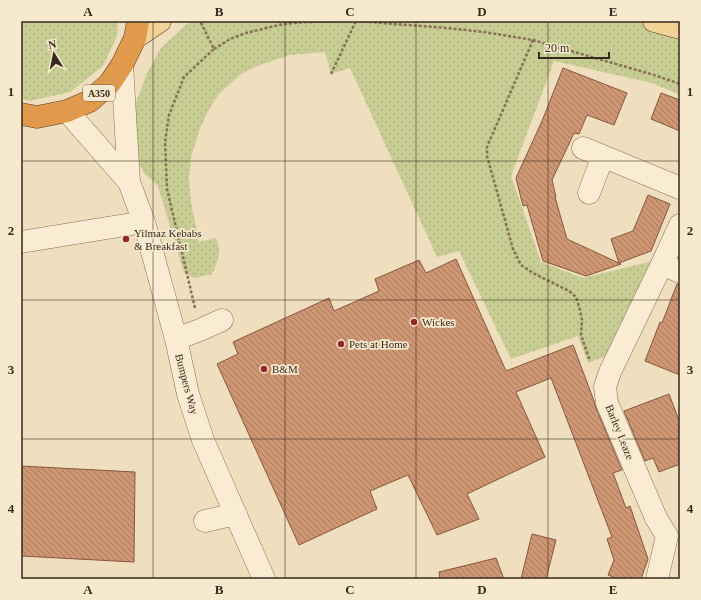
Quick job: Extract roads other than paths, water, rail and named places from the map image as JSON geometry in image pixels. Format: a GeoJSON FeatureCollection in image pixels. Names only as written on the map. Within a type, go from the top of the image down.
{"type":"FeatureCollection","features":[{"type":"Feature","properties":{"kind":"highway","name":"A350"},"geometry":{"type":"LineString","coordinates":[[21,114],[37,116],[67,111],[90,101],[110,83],[122,65],[136,30]]}},
{"type":"Feature","properties":{"kind":"main road"},"geometry":{"type":"LineString","coordinates":[[136,30],[160,21]]}},
{"type":"Feature","properties":{"kind":"main road"},"geometry":{"type":"LineString","coordinates":[[654,21],[680,28]]}},
{"type":"Feature","properties":{"kind":"street","name":"Bumpers Way"},"geometry":{"type":"LineString","coordinates":[[122,65],[129,182],[144,222],[176,339],[188,394],[203,440],[264,579]]}},
{"type":"Feature","properties":{"kind":"street","name":"Bumpers Way"},"geometry":{"type":"LineString","coordinates":[[67,111],[129,182]]}},
{"type":"Feature","properties":{"kind":"street"},"geometry":{"type":"LineString","coordinates":[[583,148],[680,188]]}},
{"type":"Feature","properties":{"kind":"street"},"geometry":{"type":"LineString","coordinates":[[589,193],[603,156]]}},
{"type":"Feature","properties":{"kind":"street"},"geometry":{"type":"LineString","coordinates":[[21,242],[144,222]]}},
{"type":"Feature","properties":{"kind":"street","name":"Barley Leaze"},"geometry":{"type":"LineString","coordinates":[[657,579],[674,537],[656,518],[607,403],[605,387],[608,379],[671,268],[680,224]]}},
{"type":"Feature","properties":{"kind":"street"},"geometry":{"type":"LineString","coordinates":[[176,339],[222,320]]}},
{"type":"Feature","properties":{"kind":"street"},"geometry":{"type":"LineString","coordinates":[[205,521],[236,514]]}},
{"type":"Feature","properties":{"kind":"place","name":"Yilmaz Kebabs & Breakfast"},"geometry":{"type":"Point","coordinates":[126,239]}},
{"type":"Feature","properties":{"kind":"place","name":"Wickes"},"geometry":{"type":"Point","coordinates":[414,322]}},
{"type":"Feature","properties":{"kind":"place","name":"Pets at Home"},"geometry":{"type":"Point","coordinates":[341,344]}},
{"type":"Feature","properties":{"kind":"place","name":"B&M"},"geometry":{"type":"Point","coordinates":[264,369]}}]}
